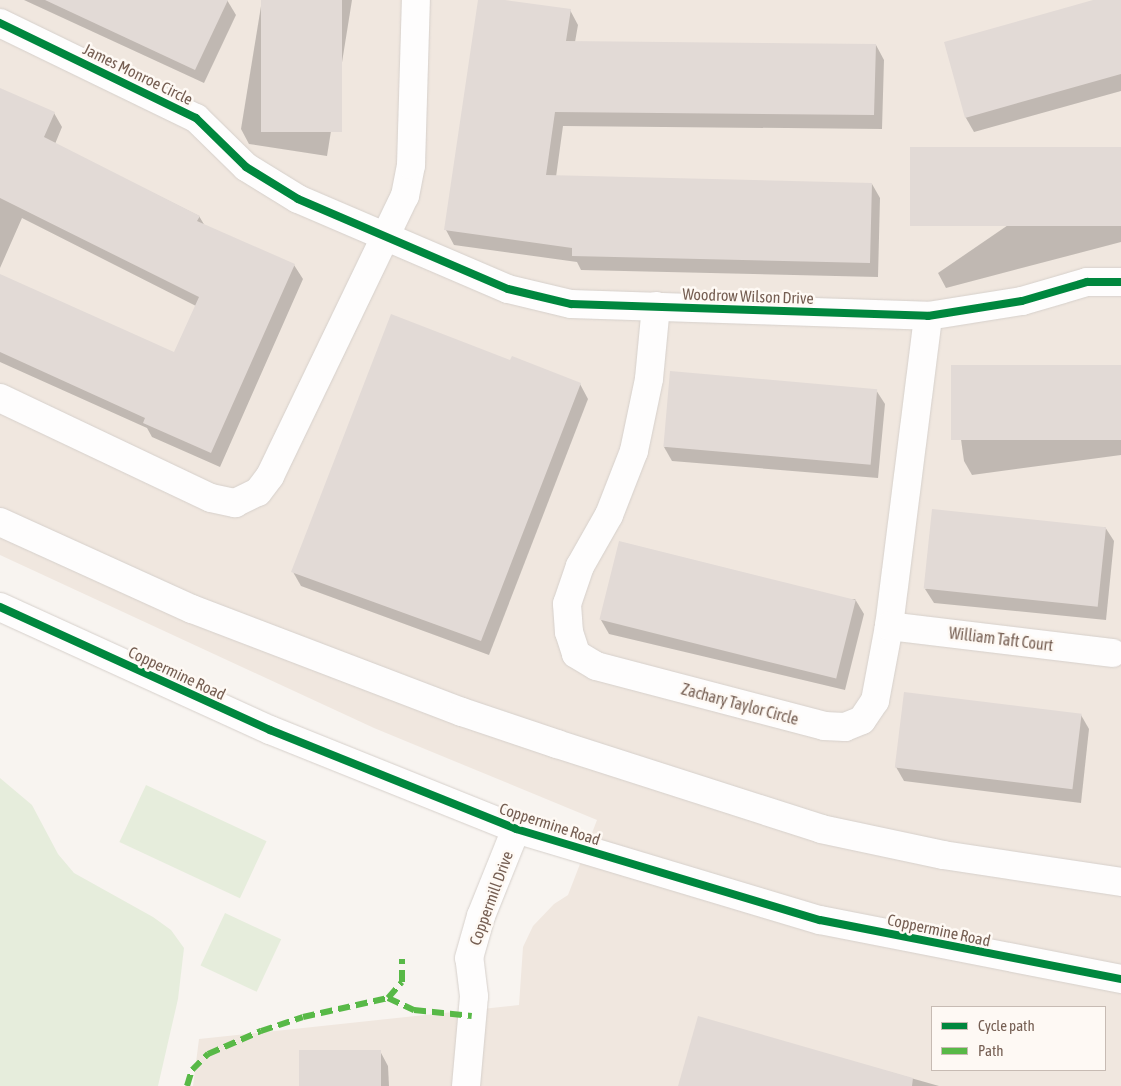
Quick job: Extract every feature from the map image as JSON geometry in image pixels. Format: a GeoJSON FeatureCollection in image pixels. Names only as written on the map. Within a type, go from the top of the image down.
{"type":"FeatureCollection","features":[{"type":"Feature","properties":{"kind":"street"},"geometry":{"type":"LineString","coordinates":[[0,398],[211,498],[235,503],[258,492],[270,476],[383,237],[405,196],[411,165],[416,0]]}},
{"type":"Feature","properties":{"kind":"street","name":"James Monroe Circle"},"geometry":{"type":"LineString","coordinates":[[0,23],[196,118],[246,166],[298,199],[383,237]]}},
{"type":"Feature","properties":{"kind":"street","name":"Woodrow Wilson Drive"},"geometry":{"type":"LineString","coordinates":[[383,237],[508,290],[571,304],[928,316],[1022,301],[1087,282],[1121,282]]}},
{"type":"Feature","properties":{"kind":"street","name":"Zachary Taylor Circle"},"geometry":{"type":"LineString","coordinates":[[656,306],[650,379],[634,451],[609,516],[580,566],[567,604],[569,632],[576,654],[596,666],[824,726],[844,727],[862,720],[875,700],[889,626],[928,316]]}},
{"type":"Feature","properties":{"kind":"street"},"geometry":{"type":"LineString","coordinates":[[0,522],[192,609],[462,712],[821,829],[943,855],[1121,882]]}},
{"type":"Feature","properties":{"kind":"street","name":"Coppermine Road"},"geometry":{"type":"LineString","coordinates":[[0,607],[270,730],[516,829],[820,920],[1121,979]]}},
{"type":"Feature","properties":{"kind":"street","name":"William Taft Court"},"geometry":{"type":"LineString","coordinates":[[889,626],[1112,653]]}},
{"type":"Feature","properties":{"kind":"street","name":"Coppermill Drive"},"geometry":{"type":"LineString","coordinates":[[466,1086],[474,996],[469,958],[481,916],[516,829]]}},
{"type":"Feature","properties":{"kind":"shaded area"},"geometry":{"type":"Polygon","coordinates":[[[0,0],[1121,0],[1121,1086],[193,1086],[199,1039],[519,1005],[523,947],[533,926],[554,904],[568,895],[597,820],[374,728],[0,555],[0,0]]]}},
{"type":"Feature","properties":{"kind":"green space"},"geometry":{"type":"Polygon","coordinates":[[[0,778],[32,805],[58,854],[74,873],[153,917],[171,930],[184,948],[178,999],[158,1086],[0,1086],[0,778]]]}},
{"type":"Feature","properties":{"kind":"green space"},"geometry":{"type":"Polygon","coordinates":[[[146,785],[267,841],[240,898],[119,842],[146,785]]]}},
{"type":"Feature","properties":{"kind":"green space"},"geometry":{"type":"Polygon","coordinates":[[[225,913],[281,939],[257,992],[200,966],[225,913]]]}},
{"type":"Feature","properties":{"kind":"building"},"geometry":{"type":"Polygon","coordinates":[[[45,0],[228,0],[195,70],[45,0]]]}},
{"type":"Feature","properties":{"kind":"building"},"geometry":{"type":"Polygon","coordinates":[[[261,0],[342,0],[342,132],[261,132],[261,0]]]}},
{"type":"Feature","properties":{"kind":"building"},"geometry":{"type":"Polygon","coordinates":[[[478,0],[505,0],[571,9],[566,41],[876,44],[874,115],[555,112],[546,175],[872,183],[870,263],[572,256],[572,248],[444,230],[478,0]]]}},
{"type":"Feature","properties":{"kind":"building"},"geometry":{"type":"Polygon","coordinates":[[[1093,0],[1121,0],[1121,74],[965,118],[944,42],[1093,0]]]}},
{"type":"Feature","properties":{"kind":"building"},"geometry":{"type":"Polygon","coordinates":[[[0,88],[55,112],[44,137],[200,216],[197,221],[295,264],[211,453],[143,423],[145,418],[0,352],[0,274],[174,352],[199,297],[0,198],[0,88]]]}},
{"type":"Feature","properties":{"kind":"building"},"geometry":{"type":"Polygon","coordinates":[[[910,147],[1121,147],[1121,226],[910,226],[910,147]]]}},
{"type":"Feature","properties":{"kind":"building"},"geometry":{"type":"Polygon","coordinates":[[[391,314],[510,360],[512,356],[581,383],[481,641],[291,572],[391,314]]]}},
{"type":"Feature","properties":{"kind":"building"},"geometry":{"type":"Polygon","coordinates":[[[951,365],[1121,365],[1121,440],[951,440],[951,365]]]}},
{"type":"Feature","properties":{"kind":"building"},"geometry":{"type":"Polygon","coordinates":[[[670,371],[877,389],[871,465],[663,447],[670,371]]]}},
{"type":"Feature","properties":{"kind":"building"},"geometry":{"type":"Polygon","coordinates":[[[932,509],[1106,527],[1098,607],[924,589],[932,509]]]}},
{"type":"Feature","properties":{"kind":"building"},"geometry":{"type":"Polygon","coordinates":[[[619,541],[856,600],[836,679],[599,620],[619,541]]]}},
{"type":"Feature","properties":{"kind":"building"},"geometry":{"type":"Polygon","coordinates":[[[904,692],[1082,714],[1072,789],[895,767],[904,692]]]}},
{"type":"Feature","properties":{"kind":"building"},"geometry":{"type":"Polygon","coordinates":[[[698,1016],[913,1078],[912,1086],[678,1086],[698,1016]]]}},
{"type":"Feature","properties":{"kind":"building"},"geometry":{"type":"Polygon","coordinates":[[[299,1050],[381,1050],[381,1086],[299,1086],[299,1050]]]}},
{"type":"Feature","properties":{"kind":"marked path"},"geometry":{"type":"LineString","coordinates":[[187,1086],[192,1070],[208,1054],[261,1031],[303,1017],[388,998],[402,982],[402,959]]}},
{"type":"Feature","properties":{"kind":"marked path"},"geometry":{"type":"LineString","coordinates":[[388,998],[414,1010],[472,1016]]}},
{"type":"Feature","properties":{"kind":"cycle path"},"geometry":{"type":"LineString","coordinates":[[0,23],[196,118],[246,167],[298,199],[508,289],[571,304],[928,316],[1022,301],[1087,282],[1121,282]]}},
{"type":"Feature","properties":{"kind":"cycle path"},"geometry":{"type":"LineString","coordinates":[[0,607],[270,730],[516,829],[820,920],[1121,979]]}}]}
